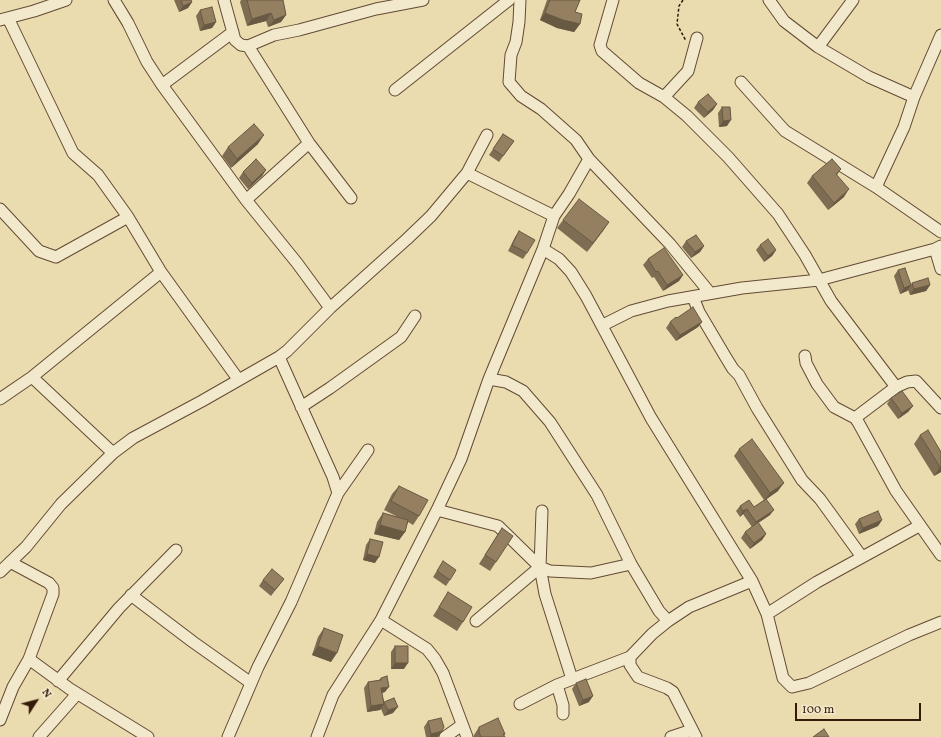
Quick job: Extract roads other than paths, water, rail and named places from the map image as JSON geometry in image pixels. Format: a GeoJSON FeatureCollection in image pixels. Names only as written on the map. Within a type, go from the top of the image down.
{"type":"FeatureCollection","features":[{"type":"Feature","properties":{"kind":"street"},"geometry":{"type":"LineString","coordinates":[[66,0],[4,19],[73,153],[98,174],[128,217],[161,272],[238,380]]}},
{"type":"Feature","properties":{"kind":"street"},"geometry":{"type":"LineString","coordinates":[[114,0],[128,23],[147,62],[162,85],[246,200],[297,263],[330,308]]}},
{"type":"Feature","properties":{"kind":"street"},"geometry":{"type":"LineString","coordinates":[[224,0],[235,40],[241,45],[248,46],[274,35],[298,30],[376,8],[423,0]]}},
{"type":"Feature","properties":{"kind":"street"},"geometry":{"type":"LineString","coordinates":[[395,90],[508,0]]}},
{"type":"Feature","properties":{"kind":"street"},"geometry":{"type":"LineString","coordinates":[[520,0],[519,22],[516,42],[511,55],[509,82],[521,96],[542,109],[576,140],[589,159],[670,244],[710,293]]}},
{"type":"Feature","properties":{"kind":"street"},"geometry":{"type":"LineString","coordinates":[[613,0],[600,45],[602,51],[639,83],[664,97],[687,116],[711,139],[778,214],[806,255],[831,301],[896,387]]}},
{"type":"Feature","properties":{"kind":"street"},"geometry":{"type":"LineString","coordinates":[[770,0],[784,21],[818,47],[869,77],[914,97]]}},
{"type":"Feature","properties":{"kind":"street"},"geometry":{"type":"LineString","coordinates":[[818,47],[852,0]]}},
{"type":"Feature","properties":{"kind":"street"},"geometry":{"type":"LineString","coordinates":[[162,85],[233,32]]}},
{"type":"Feature","properties":{"kind":"street"},"geometry":{"type":"LineString","coordinates":[[876,187],[904,128],[914,97],[941,35]]}},
{"type":"Feature","properties":{"kind":"street"},"geometry":{"type":"LineString","coordinates":[[664,97],[688,71],[697,38]]}},
{"type":"Feature","properties":{"kind":"street"},"geometry":{"type":"LineString","coordinates":[[248,46],[309,143],[351,198]]}},
{"type":"Feature","properties":{"kind":"street"},"geometry":{"type":"LineString","coordinates":[[741,82],[785,131],[876,187],[941,232]]}},
{"type":"Feature","properties":{"kind":"street"},"geometry":{"type":"LineString","coordinates":[[0,572],[26,547],[61,504],[113,453],[133,438],[202,401],[287,351],[330,308],[407,240],[431,216],[467,172],[487,135]]}},
{"type":"Feature","properties":{"kind":"street"},"geometry":{"type":"LineString","coordinates":[[246,200],[309,143]]}},
{"type":"Feature","properties":{"kind":"street"},"geometry":{"type":"LineString","coordinates":[[317,737],[333,695],[381,620],[437,510],[461,459],[489,379],[543,249],[554,216],[569,194],[589,159]]}},
{"type":"Feature","properties":{"kind":"street"},"geometry":{"type":"LineString","coordinates":[[467,172],[554,216]]}},
{"type":"Feature","properties":{"kind":"street"},"geometry":{"type":"LineString","coordinates":[[0,209],[39,251],[56,256],[128,217]]}},
{"type":"Feature","properties":{"kind":"street"},"geometry":{"type":"LineString","coordinates":[[603,325],[631,312],[668,301],[742,288],[819,280],[938,247],[941,269]]}},
{"type":"Feature","properties":{"kind":"street"},"geometry":{"type":"LineString","coordinates":[[543,249],[559,259],[571,272],[603,325],[651,418],[752,581],[767,614],[783,678],[792,687],[809,683],[909,635],[941,622]]}},
{"type":"Feature","properties":{"kind":"street"},"geometry":{"type":"LineString","coordinates":[[0,399],[32,377],[161,272]]}},
{"type":"Feature","properties":{"kind":"street"},"geometry":{"type":"LineString","coordinates":[[693,297],[699,312],[725,356],[733,369],[742,379],[757,408],[802,480],[820,498],[862,557]]}},
{"type":"Feature","properties":{"kind":"street"},"geometry":{"type":"LineString","coordinates":[[301,407],[401,337],[415,316]]}},
{"type":"Feature","properties":{"kind":"street"},"geometry":{"type":"LineString","coordinates":[[805,356],[806,363],[817,384],[834,407],[855,418],[871,444],[896,491],[919,526],[941,555]]}},
{"type":"Feature","properties":{"kind":"street"},"geometry":{"type":"LineString","coordinates":[[278,357],[333,477],[338,493]]}},
{"type":"Feature","properties":{"kind":"street"},"geometry":{"type":"LineString","coordinates":[[32,377],[113,453]]}},
{"type":"Feature","properties":{"kind":"street"},"geometry":{"type":"LineString","coordinates":[[489,379],[506,382],[523,391],[550,422],[597,495],[631,564],[659,612],[668,621]]}},
{"type":"Feature","properties":{"kind":"street"},"geometry":{"type":"LineString","coordinates":[[855,418],[896,387],[916,380],[941,408]]}},
{"type":"Feature","properties":{"kind":"street"},"geometry":{"type":"LineString","coordinates":[[228,737],[251,683],[291,602],[338,493],[368,450]]}},
{"type":"Feature","properties":{"kind":"street"},"geometry":{"type":"LineString","coordinates":[[437,510],[498,526],[540,567],[550,571],[591,573],[631,564]]}},
{"type":"Feature","properties":{"kind":"street"},"geometry":{"type":"LineString","coordinates":[[542,511],[540,567],[545,594],[572,679]]}},
{"type":"Feature","properties":{"kind":"street"},"geometry":{"type":"LineString","coordinates":[[767,614],[817,582],[919,526]]}},
{"type":"Feature","properties":{"kind":"street"},"geometry":{"type":"LineString","coordinates":[[58,681],[131,595],[176,550]]}},
{"type":"Feature","properties":{"kind":"street"},"geometry":{"type":"LineString","coordinates":[[0,720],[13,687],[29,659],[54,594],[53,588],[49,583],[10,562]]}},
{"type":"Feature","properties":{"kind":"street"},"geometry":{"type":"LineString","coordinates":[[476,621],[540,567]]}},
{"type":"Feature","properties":{"kind":"street"},"geometry":{"type":"LineString","coordinates":[[520,704],[557,685],[630,657],[668,621],[689,607],[752,581]]}},
{"type":"Feature","properties":{"kind":"street"},"geometry":{"type":"LineString","coordinates":[[131,595],[193,642],[251,683]]}},
{"type":"Feature","properties":{"kind":"street"},"geometry":{"type":"LineString","coordinates":[[381,620],[427,649],[435,659],[443,673],[467,737]]}},
{"type":"Feature","properties":{"kind":"street"},"geometry":{"type":"LineString","coordinates":[[630,657],[630,665],[638,677],[674,692],[694,733],[671,737]]}},
{"type":"Feature","properties":{"kind":"street"},"geometry":{"type":"LineString","coordinates":[[29,659],[58,681],[148,737]]}},
{"type":"Feature","properties":{"kind":"street"},"geometry":{"type":"LineString","coordinates":[[557,685],[563,704],[563,714]]}},
{"type":"Feature","properties":{"kind":"street"},"geometry":{"type":"LineString","coordinates":[[39,737],[78,694]]}},
{"type":"Feature","properties":{"kind":"street"},"geometry":{"type":"LineString","coordinates":[[445,737],[462,725]]}}]}
